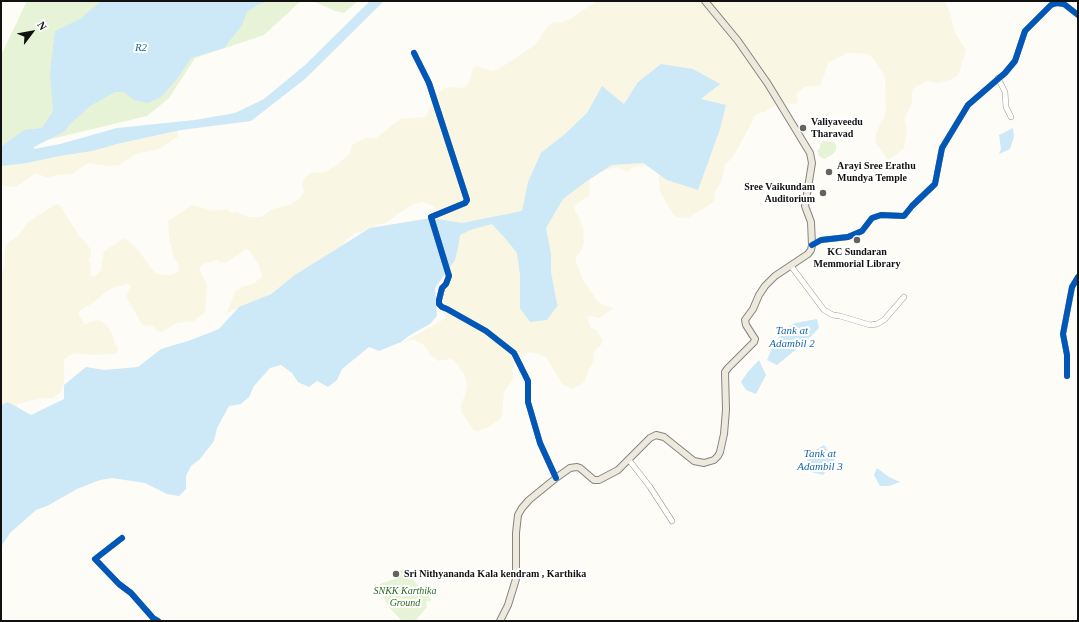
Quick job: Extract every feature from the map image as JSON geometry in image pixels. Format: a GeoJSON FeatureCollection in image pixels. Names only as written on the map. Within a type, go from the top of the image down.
{"type":"FeatureCollection","features":[{"type":"Feature","properties":{"kind":"main road"},"geometry":{"type":"LineString","coordinates":[[500,621],[508,606],[516,579],[516,533],[518,515],[529,500],[556,478],[570,468],[577,466],[594,480],[599,480],[618,470],[650,438],[656,435],[664,437],[694,461],[704,462],[714,460],[718,456],[724,434],[726,410],[725,372],[754,342],[755,339],[746,325],[745,320],[757,303],[764,286],[775,276],[808,254],[811,250],[811,222],[805,206],[812,163],[810,153],[768,84],[738,41],[705,1]]}},
{"type":"Feature","properties":{"kind":"street"},"geometry":{"type":"LineString","coordinates":[[812,245],[822,240],[848,237],[862,231],[872,218],[881,215],[904,216],[912,206],[935,184],[942,148],[968,105],[1015,61],[1025,31],[1051,5],[1056,2],[1064,4],[1078,15]]}},
{"type":"Feature","properties":{"kind":"street"},"geometry":{"type":"LineString","coordinates":[[414,53],[429,82],[466,200],[466,202],[431,217],[449,276],[446,284],[442,288],[439,304],[486,331],[514,353],[528,381],[528,402],[540,443],[556,478]]}},
{"type":"Feature","properties":{"kind":"street"},"geometry":{"type":"LineString","coordinates":[[998,78],[1005,92],[1006,107],[1011,117]]}},
{"type":"Feature","properties":{"kind":"street"},"geometry":{"type":"LineString","coordinates":[[791,266],[824,310],[833,315],[870,325],[877,324],[884,320],[904,297]]}},
{"type":"Feature","properties":{"kind":"street"},"geometry":{"type":"LineString","coordinates":[[1067,376],[1067,355],[1063,334],[1072,287],[1078,277]]}},
{"type":"Feature","properties":{"kind":"street"},"geometry":{"type":"LineString","coordinates":[[629,460],[650,487],[672,521]]}},
{"type":"Feature","properties":{"kind":"street"},"geometry":{"type":"LineString","coordinates":[[122,538],[95,559],[119,584],[131,593],[153,618],[158,621]]}},
{"type":"Feature","properties":{"kind":"shaded area"},"geometry":{"type":"Polygon","coordinates":[[[597,1],[944,1],[949,10],[955,33],[966,50],[957,76],[950,80],[938,83],[927,81],[913,89],[912,103],[904,120],[907,127],[904,149],[888,160],[875,142],[876,133],[886,111],[885,77],[873,58],[869,55],[847,53],[828,63],[822,82],[819,86],[805,87],[796,94],[798,100],[796,104],[780,102],[764,112],[754,116],[736,152],[725,164],[722,179],[715,192],[714,202],[688,218],[677,217],[673,214],[660,191],[658,170],[645,162],[642,167],[634,167],[629,170],[630,172],[616,167],[601,171],[592,176],[589,181],[589,196],[575,205],[575,211],[583,228],[584,242],[582,249],[576,257],[576,262],[583,280],[598,302],[614,308],[600,318],[590,316],[587,318],[591,328],[596,330],[603,340],[601,345],[594,352],[593,362],[585,381],[572,389],[562,384],[546,357],[530,352],[518,359],[515,363],[513,368],[513,378],[504,392],[502,418],[488,427],[478,431],[473,430],[461,411],[467,384],[464,374],[454,360],[449,359],[439,361],[431,356],[424,345],[414,340],[398,345],[446,318],[440,306],[444,284],[450,270],[452,259],[433,226],[436,210],[433,206],[423,202],[413,204],[384,224],[379,224],[370,229],[356,233],[346,240],[343,245],[254,304],[235,309],[226,314],[235,292],[242,287],[253,284],[262,277],[259,266],[250,251],[246,249],[227,262],[221,263],[217,260],[203,264],[199,269],[207,284],[205,312],[194,321],[178,323],[161,332],[149,325],[144,326],[140,321],[126,297],[131,287],[128,284],[112,288],[93,303],[79,311],[79,315],[85,325],[99,320],[107,325],[118,348],[117,352],[115,354],[89,355],[74,353],[64,359],[64,384],[60,393],[53,398],[33,400],[18,404],[13,408],[1,409],[1,278],[5,262],[4,258],[6,246],[18,236],[28,222],[54,205],[59,204],[80,237],[91,250],[91,256],[88,260],[91,264],[90,274],[93,277],[98,274],[101,269],[104,251],[123,239],[128,240],[139,251],[154,272],[163,275],[174,274],[178,271],[179,266],[174,258],[169,237],[168,221],[192,205],[212,211],[227,209],[232,213],[237,212],[248,217],[261,217],[273,209],[292,204],[301,197],[304,191],[302,186],[303,181],[306,177],[311,173],[325,172],[338,164],[350,153],[352,145],[365,138],[376,138],[400,119],[424,117],[427,115],[434,95],[445,88],[463,88],[470,81],[472,69],[477,66],[492,71],[500,68],[535,45],[551,23],[561,23],[570,19],[597,1]]]}},
{"type":"Feature","properties":{"kind":"shaded area"},"geometry":{"type":"Polygon","coordinates":[[[177,131],[179,136],[159,149],[136,154],[119,165],[108,166],[88,163],[72,174],[45,177],[36,173],[17,186],[12,187],[1,185],[1,166],[113,145],[177,131]]]}},
{"type":"Feature","properties":{"kind":"green space","name":"R2"},"geometry":{"type":"Polygon","coordinates":[[[27,1],[301,1],[264,35],[195,58],[169,98],[147,116],[1,151],[1,55],[27,1]]]}},
{"type":"Feature","properties":{"kind":"green space"},"geometry":{"type":"Polygon","coordinates":[[[313,1],[358,1],[344,13],[335,11],[313,1]]]}},
{"type":"Feature","properties":{"kind":"green space"},"geometry":{"type":"Polygon","coordinates":[[[823,141],[834,142],[836,145],[836,150],[833,154],[824,159],[818,155],[819,154],[817,151],[823,141]]]}},
{"type":"Feature","properties":{"kind":"green space","name":"SNKK Karthika Ground"},"geometry":{"type":"Polygon","coordinates":[[[403,569],[431,599],[430,602],[428,600],[426,602],[427,607],[415,621],[403,621],[400,619],[389,607],[379,587],[380,584],[401,575],[400,571],[403,569]]]}},
{"type":"Feature","properties":{"kind":"water","name":"R2"},"geometry":{"type":"Polygon","coordinates":[[[101,1],[271,1],[259,4],[247,12],[242,25],[224,48],[191,58],[176,80],[161,97],[148,103],[134,100],[124,92],[115,92],[90,106],[69,125],[65,131],[34,147],[34,149],[60,144],[117,128],[195,120],[235,113],[264,99],[305,65],[370,1],[384,1],[305,79],[251,121],[181,130],[92,151],[27,163],[1,166],[1,147],[24,130],[42,128],[53,111],[50,73],[55,31],[80,19],[101,1]]]}},
{"type":"Feature","properties":{"kind":"water"},"geometry":{"type":"Polygon","coordinates":[[[661,64],[693,69],[720,84],[701,99],[726,105],[720,129],[698,190],[667,180],[643,163],[612,165],[563,199],[546,228],[551,254],[551,272],[558,305],[547,320],[530,322],[520,308],[520,275],[517,253],[505,238],[492,224],[470,230],[460,235],[455,260],[435,288],[437,316],[430,324],[410,335],[401,342],[379,351],[369,347],[342,369],[337,380],[328,387],[317,381],[309,387],[298,382],[292,373],[281,365],[270,368],[254,386],[249,397],[241,404],[229,406],[217,428],[214,441],[200,459],[191,466],[186,476],[186,489],[179,496],[167,494],[145,483],[112,478],[100,480],[77,489],[47,506],[36,510],[10,533],[1,547],[1,405],[8,402],[31,415],[64,399],[64,385],[86,367],[104,370],[138,367],[161,349],[191,340],[219,329],[239,307],[271,294],[295,275],[370,228],[431,218],[462,223],[522,211],[528,182],[541,153],[565,134],[587,113],[602,86],[624,104],[638,82],[661,64]]]}},
{"type":"Feature","properties":{"kind":"water"},"geometry":{"type":"Polygon","coordinates":[[[1013,128],[1014,137],[1010,149],[999,154],[1001,149],[999,135],[1013,128]]]}},
{"type":"Feature","properties":{"kind":"water","name":"Tank at Adambil 2"},"geometry":{"type":"Polygon","coordinates":[[[817,319],[819,328],[805,342],[777,365],[767,360],[773,346],[785,329],[795,323],[817,319]]]}},
{"type":"Feature","properties":{"kind":"water"},"geometry":{"type":"Polygon","coordinates":[[[759,360],[766,375],[756,394],[746,390],[741,382],[759,360]]]}},
{"type":"Feature","properties":{"kind":"water","name":"Tank at Adambil 3"},"geometry":{"type":"Polygon","coordinates":[[[824,445],[835,459],[823,475],[808,471],[807,455],[824,445]]]}},
{"type":"Feature","properties":{"kind":"water"},"geometry":{"type":"Polygon","coordinates":[[[877,468],[889,477],[900,482],[889,486],[880,486],[874,475],[877,468]]]}},
{"type":"Feature","properties":{"kind":"cycle path"},"geometry":{"type":"LineString","coordinates":[[812,245],[821,240],[848,237],[862,231],[872,218],[881,215],[904,216],[912,206],[935,184],[942,148],[968,105],[1005,73],[1015,61],[1025,31],[1051,5],[1057,3],[1064,4],[1078,15]]}},
{"type":"Feature","properties":{"kind":"cycle path"},"geometry":{"type":"LineString","coordinates":[[414,53],[429,83],[467,200],[465,203],[431,217],[449,276],[446,284],[442,288],[439,304],[486,331],[514,353],[528,381],[528,402],[540,443],[556,478]]}},
{"type":"Feature","properties":{"kind":"cycle path"},"geometry":{"type":"LineString","coordinates":[[1067,376],[1067,355],[1063,334],[1072,287],[1078,277]]}},
{"type":"Feature","properties":{"kind":"cycle path"},"geometry":{"type":"LineString","coordinates":[[122,538],[95,559],[119,584],[131,593],[153,618],[158,621]]}},
{"type":"Feature","properties":{"kind":"place","name":"Valiyaveedu Tharavad"},"geometry":{"type":"Point","coordinates":[803,128]}},
{"type":"Feature","properties":{"kind":"place","name":"Arayi Sree Erathu Mundya Temple"},"geometry":{"type":"Point","coordinates":[829,172]}},
{"type":"Feature","properties":{"kind":"place","name":"Sree Vaikundam Auditorium"},"geometry":{"type":"Point","coordinates":[823,193]}},
{"type":"Feature","properties":{"kind":"place","name":"KC Sundaran Memmorial Library"},"geometry":{"type":"Point","coordinates":[857,240]}},
{"type":"Feature","properties":{"kind":"place","name":"Sri Nithyananda Kala kendram , Karthika"},"geometry":{"type":"Point","coordinates":[396,574]}}]}
